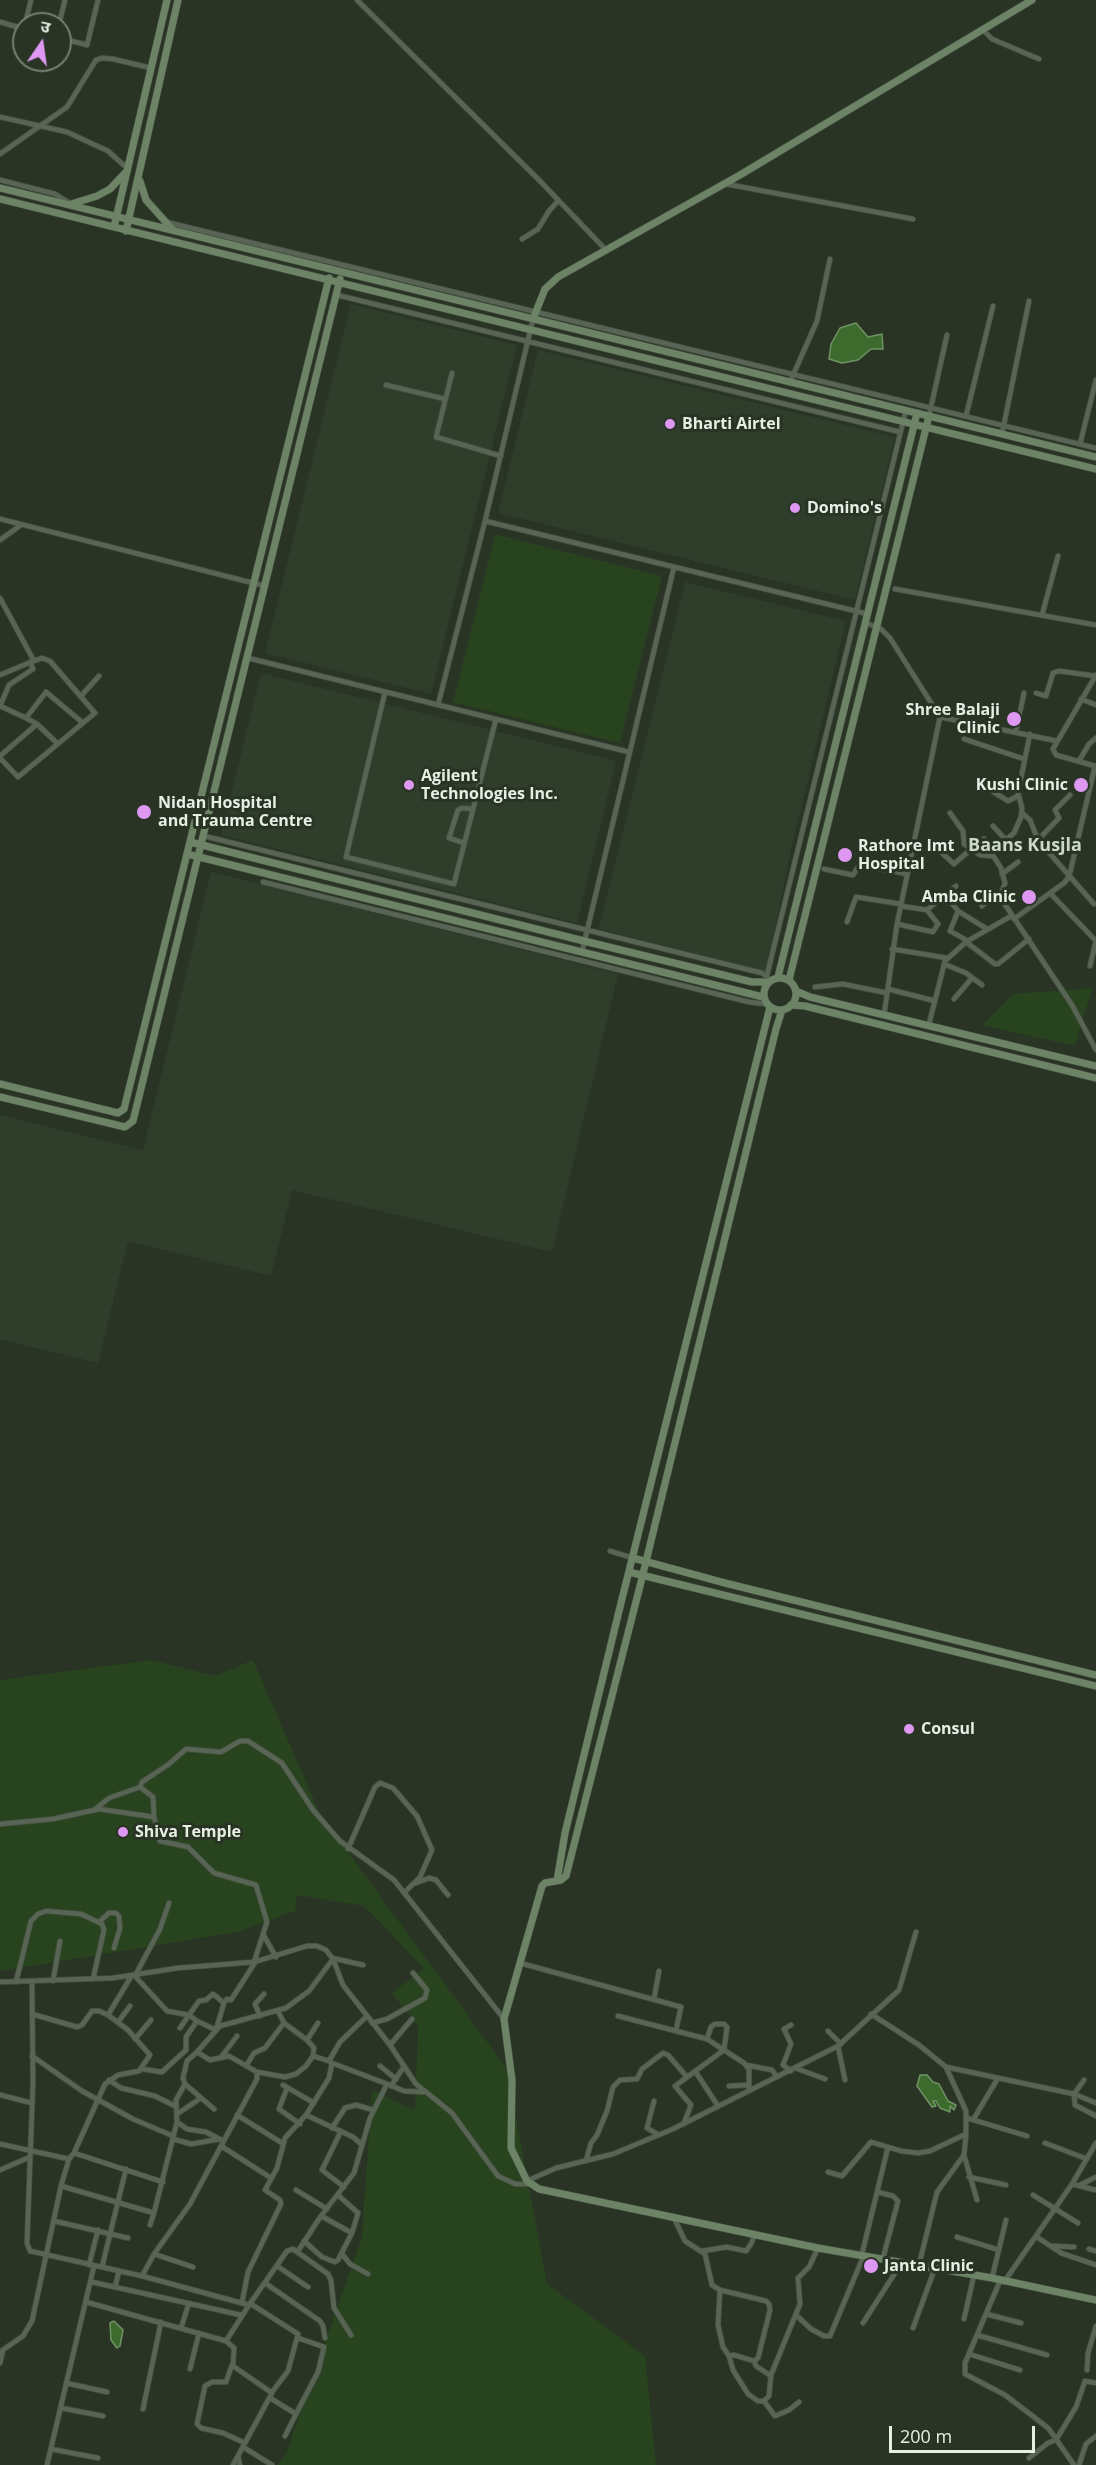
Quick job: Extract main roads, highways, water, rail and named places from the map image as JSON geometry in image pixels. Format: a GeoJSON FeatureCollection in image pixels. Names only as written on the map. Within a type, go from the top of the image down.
{"type":"FeatureCollection","features":[{"type":"Feature","properties":{"kind":"place","name":"Bharti Airtel"},"geometry":{"type":"Point","coordinates":[670,424]}},
{"type":"Feature","properties":{"kind":"place","name":"Domino's"},"geometry":{"type":"Point","coordinates":[795,508]}},
{"type":"Feature","properties":{"kind":"place","name":"Shree Balaji Clinic"},"geometry":{"type":"Point","coordinates":[1014,719]}},
{"type":"Feature","properties":{"kind":"place","name":"Agilent Technologies Inc."},"geometry":{"type":"Point","coordinates":[409,785]}},
{"type":"Feature","properties":{"kind":"place","name":"Kushi Clinic"},"geometry":{"type":"Point","coordinates":[1081,785]}},
{"type":"Feature","properties":{"kind":"place","name":"Nidan Hospital and Trauma Centre"},"geometry":{"type":"Point","coordinates":[144,812]}},
{"type":"Feature","properties":{"kind":"place","name":"Rathore Imt Hospital"},"geometry":{"type":"Point","coordinates":[845,855]}},
{"type":"Feature","properties":{"kind":"place","name":"Amba Clinic"},"geometry":{"type":"Point","coordinates":[1029,897]}},
{"type":"Feature","properties":{"kind":"place","name":"Consul"},"geometry":{"type":"Point","coordinates":[909,1729]}},
{"type":"Feature","properties":{"kind":"place","name":"Shiva Temple"},"geometry":{"type":"Point","coordinates":[123,1832]}},
{"type":"Feature","properties":{"kind":"place","name":"Janta Clinic"},"geometry":{"type":"Point","coordinates":[871,2266]}},
{"type":"Feature","properties":{"kind":"district","name":"Baans Kusjla"},"geometry":{"type":"Point","coordinates":[1025,846]}}]}
